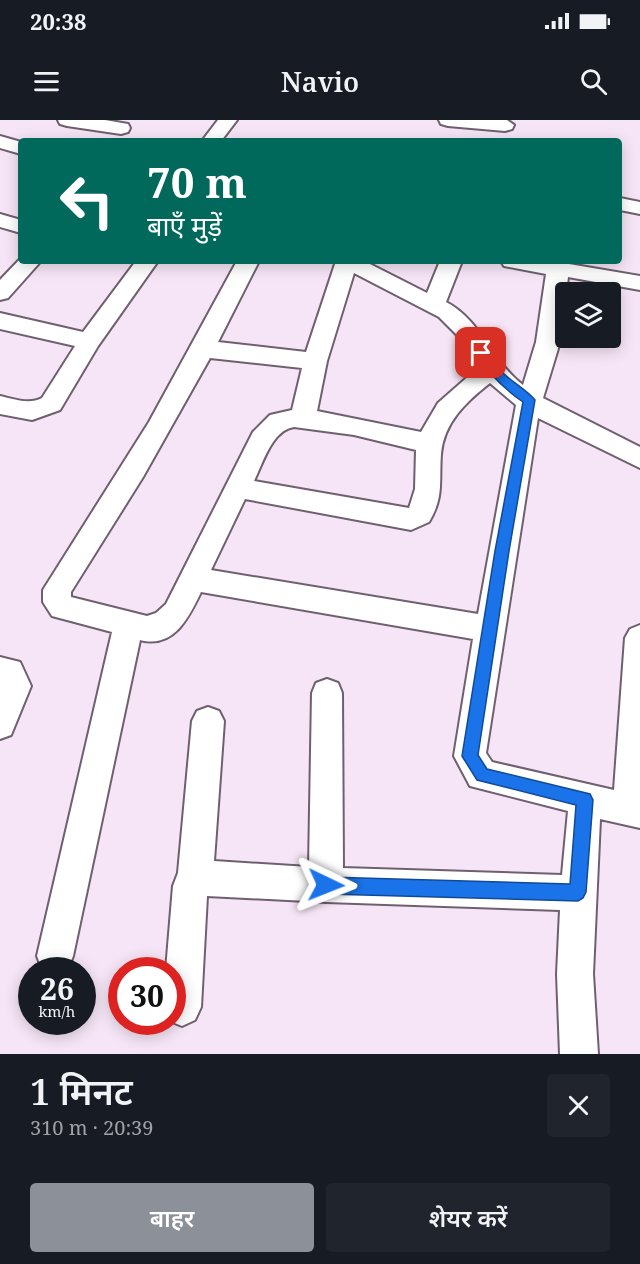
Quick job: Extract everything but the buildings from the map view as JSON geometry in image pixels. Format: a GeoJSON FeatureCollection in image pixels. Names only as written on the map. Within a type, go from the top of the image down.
{"type":"FeatureCollection","features":[{"type":"Feature","properties":{"kind":"street"},"geometry":{"type":"LineString","coordinates":[[67,120],[120,130]]}},
{"type":"Feature","properties":{"kind":"street"},"geometry":{"type":"LineString","coordinates":[[213,138],[228,120]]}},
{"type":"Feature","properties":{"kind":"street"},"geometry":{"type":"LineString","coordinates":[[448,120],[505,129]]}},
{"type":"Feature","properties":{"kind":"street"},"geometry":{"type":"LineString","coordinates":[[0,142],[18,147]]}},
{"type":"Feature","properties":{"kind":"street"},"geometry":{"type":"LineString","coordinates":[[622,204],[640,208]]}},
{"type":"Feature","properties":{"kind":"street"},"geometry":{"type":"LineString","coordinates":[[0,220],[18,226]]}},
{"type":"Feature","properties":{"kind":"street"},"geometry":{"type":"LineString","coordinates":[[0,293],[27,264]]}},
{"type":"Feature","properties":{"kind":"street"},"geometry":{"type":"LineString","coordinates":[[0,405],[31,412],[43,410],[51,404],[139,264]]}},
{"type":"Feature","properties":{"kind":"street"},"geometry":{"type":"LineString","coordinates":[[246,264],[204,349],[132,475],[57,590],[57,602],[62,607],[147,629],[161,627],[176,613],[262,439],[274,424],[281,420],[303,418],[429,444]]}},
{"type":"Feature","properties":{"kind":"street"},"geometry":{"type":"LineString","coordinates":[[303,418],[315,361],[346,264]]}},
{"type":"Feature","properties":{"kind":"street"},"geometry":{"type":"LineString","coordinates":[[353,264],[434,304],[459,321],[492,369],[510,387],[529,400],[576,427],[640,458]]}},
{"type":"Feature","properties":{"kind":"street"},"geometry":{"type":"LineString","coordinates":[[434,304],[450,264]]}},
{"type":"Feature","properties":{"kind":"street"},"geometry":{"type":"LineString","coordinates":[[640,284],[560,265],[548,342],[529,400],[470,756],[473,764],[482,775],[635,811],[640,638]]}},
{"type":"Feature","properties":{"kind":"street"},"geometry":{"type":"LineString","coordinates":[[0,321],[89,341]]}},
{"type":"Feature","properties":{"kind":"street"},"geometry":{"type":"LineString","coordinates":[[204,349],[315,361]]}},
{"type":"Feature","properties":{"kind":"street"},"geometry":{"type":"LineString","coordinates":[[238,488],[411,519],[419,515],[427,500],[429,444],[445,410],[459,395],[492,369]]}},
{"type":"Feature","properties":{"kind":"street"},"geometry":{"type":"LineString","coordinates":[[193,579],[490,629]]}},
{"type":"Feature","properties":{"kind":"street"},"geometry":{"type":"LineString","coordinates":[[55,956],[128,625]]}},
{"type":"Feature","properties":{"kind":"street"},"geometry":{"type":"LineString","coordinates":[[0,670],[9,671],[16,686],[0,725]]}},
{"type":"Feature","properties":{"kind":"street"},"geometry":{"type":"LineString","coordinates":[[326,885],[327,693]]}},
{"type":"Feature","properties":{"kind":"street"},"geometry":{"type":"LineString","coordinates":[[185,957],[190,886],[195,880],[208,721]]}},
{"type":"Feature","properties":{"kind":"street"},"geometry":{"type":"LineString","coordinates":[[579,1054],[575,974],[585,800]]}},
{"type":"Feature","properties":{"kind":"street"},"geometry":{"type":"LineString","coordinates":[[195,880],[578,892]]}},
{"type":"Feature","properties":{"kind":"route"},"geometry":{"type":"LineString","coordinates":[[326,885],[578,892],[585,800],[482,775],[470,756],[502,551],[529,400],[510,387],[492,369],[481,353]]}}]}
